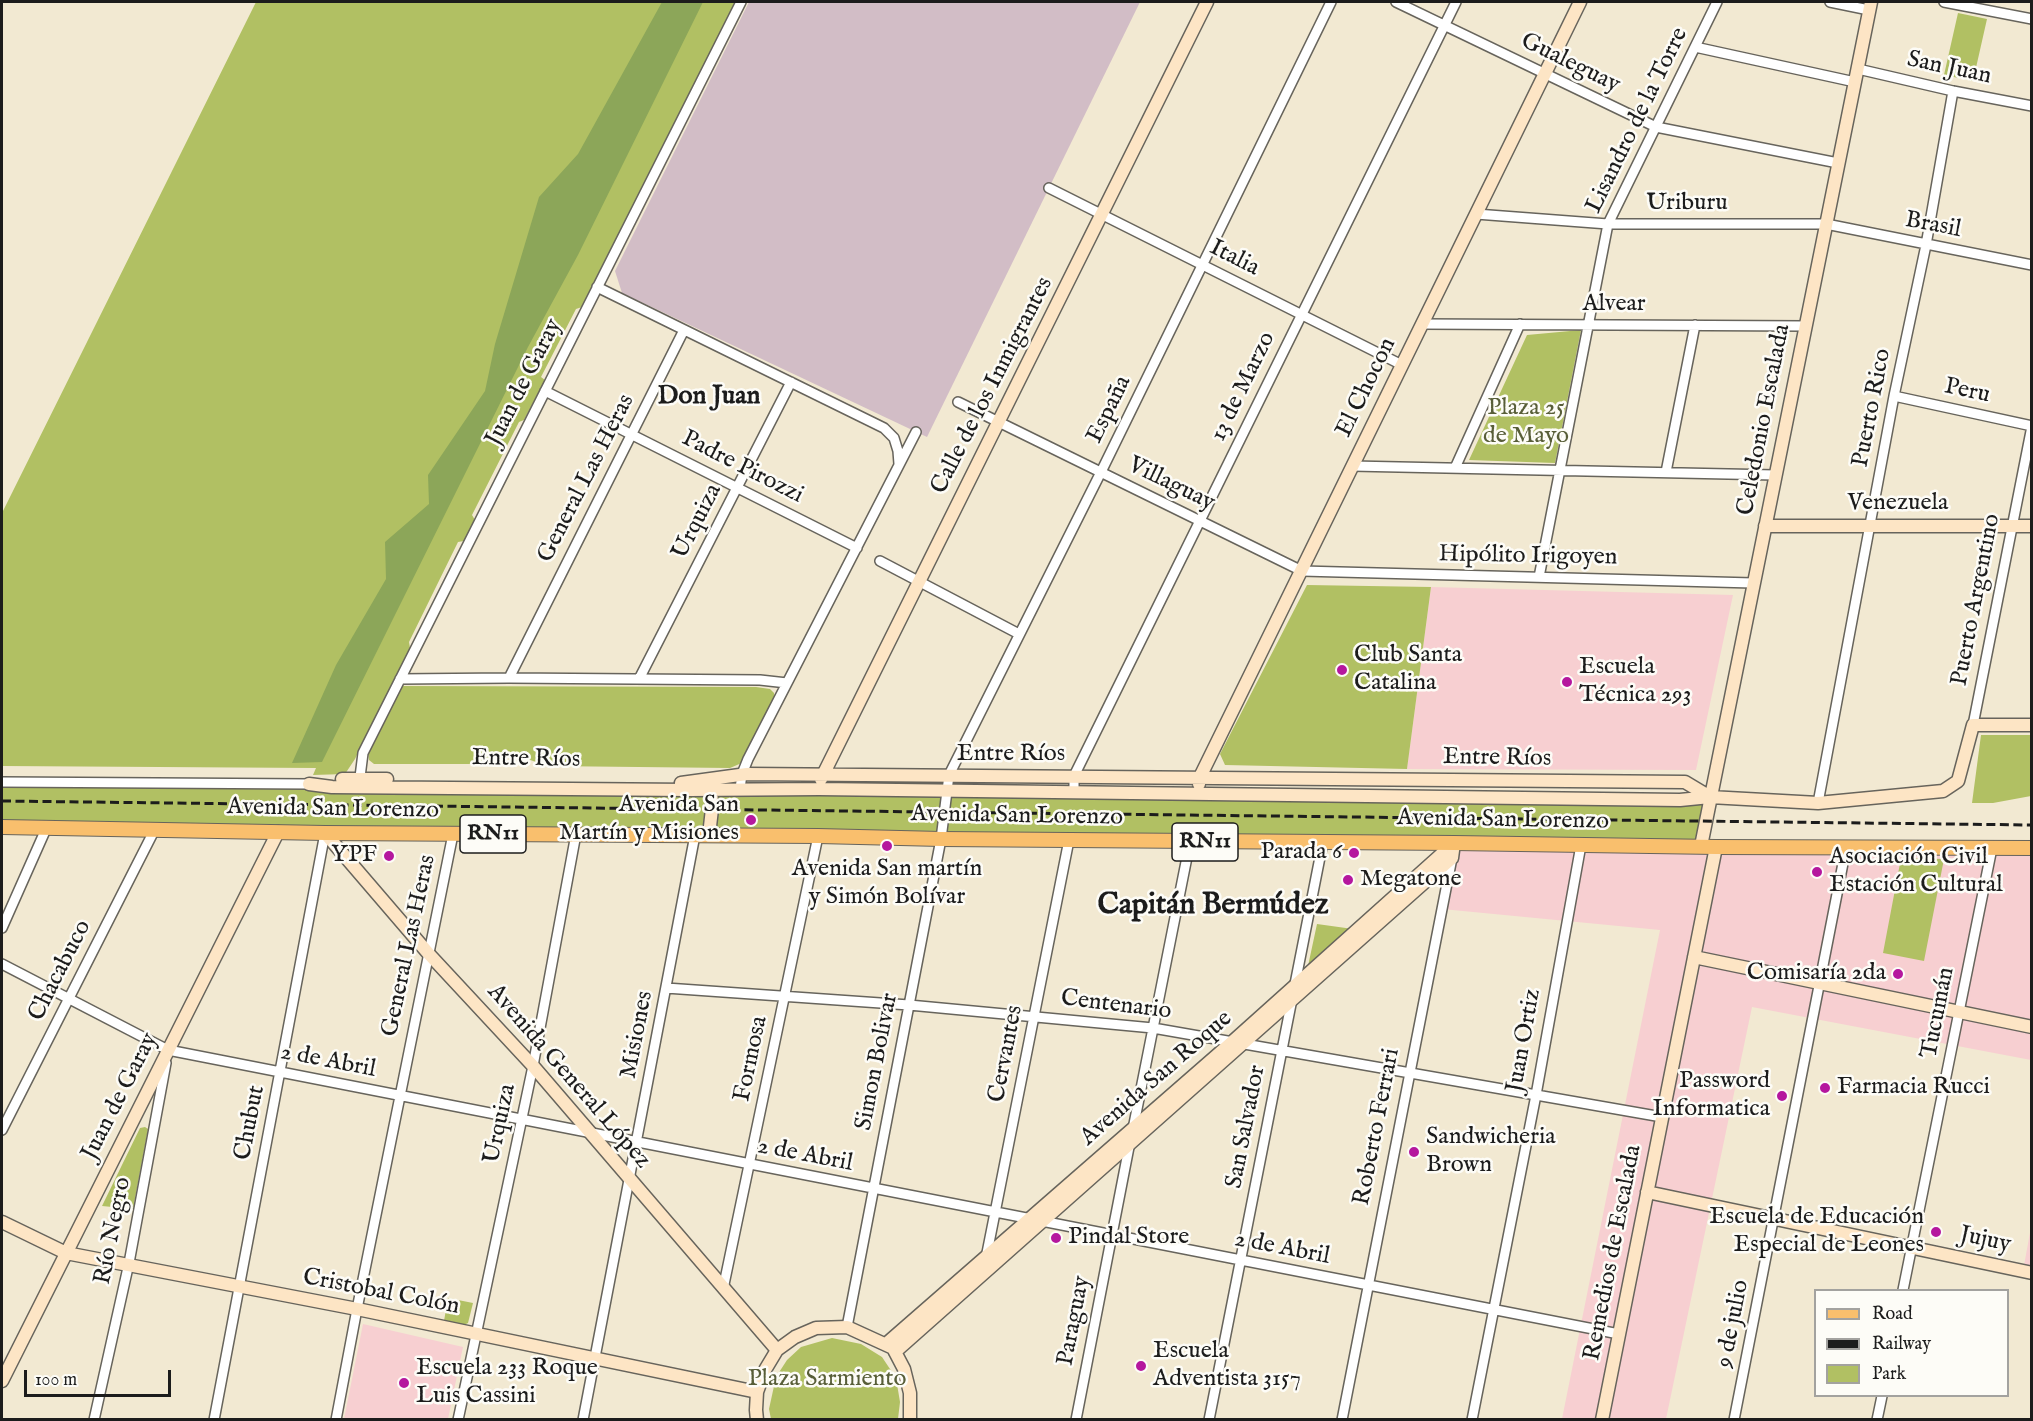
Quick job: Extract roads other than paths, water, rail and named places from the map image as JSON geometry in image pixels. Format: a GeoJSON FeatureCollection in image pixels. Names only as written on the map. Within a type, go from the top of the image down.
{"type":"FeatureCollection","features":[{"type":"Feature","properties":{"kind":"main road","name":"Avenida San Lorenzo"},"geometry":{"type":"LineString","coordinates":[[2,827],[325,833],[818,836],[1190,842],[2031,848]]}},
{"type":"Feature","properties":{"kind":"street","name":"Juan de Garay"},"geometry":{"type":"LineString","coordinates":[[359,783],[363,753],[741,2]]}},
{"type":"Feature","properties":{"kind":"street","name":"Calle de los Inmigrantes"},"geometry":{"type":"LineString","coordinates":[[819,789],[823,774],[997,421],[1103,214],[1206,2]]}},
{"type":"Feature","properties":{"kind":"street","name":"España"},"geometry":{"type":"LineString","coordinates":[[941,839],[949,775],[1203,266],[1331,2]]}},
{"type":"Feature","properties":{"kind":"street","name":"Gualeguay"},"geometry":{"type":"LineString","coordinates":[[1396,2],[1656,127],[1838,163]]}},
{"type":"Feature","properties":{"kind":"street","name":"13 de Marzo"},"geometry":{"type":"LineString","coordinates":[[1074,792],[1074,776],[1456,2]]}},
{"type":"Feature","properties":{"kind":"street","name":"El Chocon"},"geometry":{"type":"LineString","coordinates":[[1197,794],[1200,777],[1580,2]]}},
{"type":"Feature","properties":{"kind":"street","name":"Lisandro de la Torre"},"geometry":{"type":"LineString","coordinates":[[1539,577],[1608,224],[1717,2]]}},
{"type":"Feature","properties":{"kind":"street"},"geometry":{"type":"LineString","coordinates":[[1830,2],[1870,6]]}},
{"type":"Feature","properties":{"kind":"street"},"geometry":{"type":"LineString","coordinates":[[1944,2],[2031,19]]}},
{"type":"Feature","properties":{"kind":"street","name":"Celedonio Escalada"},"geometry":{"type":"LineString","coordinates":[[1701,846],[1870,6]]}},
{"type":"Feature","properties":{"kind":"street"},"geometry":{"type":"LineString","coordinates":[[1695,47],[1855,82]]}},
{"type":"Feature","properties":{"kind":"street","name":"San Juan"},"geometry":{"type":"LineString","coordinates":[[1858,69],[2031,106]]}},
{"type":"Feature","properties":{"kind":"street","name":"Puerto Rico"},"geometry":{"type":"LineString","coordinates":[[1818,803],[1894,396],[1926,244],[1953,91]]}},
{"type":"Feature","properties":{"kind":"street","name":"Italia"},"geometry":{"type":"LineString","coordinates":[[1049,188],[1402,365]]}},
{"type":"Feature","properties":{"kind":"street","name":"Uriburu"},"geometry":{"type":"LineString","coordinates":[[1476,214],[1608,224],[1826,224]]}},
{"type":"Feature","properties":{"kind":"street","name":"Brasil"},"geometry":{"type":"LineString","coordinates":[[1826,224],[2031,265]]}},
{"type":"Feature","properties":{"kind":"street"},"geometry":{"type":"LineString","coordinates":[[597,287],[884,428],[894,438],[898,450],[899,466]]}},
{"type":"Feature","properties":{"kind":"street","name":"Alvear"},"geometry":{"type":"LineString","coordinates":[[1422,324],[1805,326]]}},
{"type":"Feature","properties":{"kind":"street"},"geometry":{"type":"LineString","coordinates":[[1455,468],[1520,324]]}},
{"type":"Feature","properties":{"kind":"street"},"geometry":{"type":"LineString","coordinates":[[1666,472],[1695,325]]}},
{"type":"Feature","properties":{"kind":"street","name":"General Las Heras"},"geometry":{"type":"LineString","coordinates":[[508,678],[684,330]]}},
{"type":"Feature","properties":{"kind":"street","name":"Urquiza"},"geometry":{"type":"LineString","coordinates":[[639,679],[790,382]]}},
{"type":"Feature","properties":{"kind":"street","name":"Padre Pirozzi"},"geometry":{"type":"LineString","coordinates":[[545,391],[857,548]]}},
{"type":"Feature","properties":{"kind":"street","name":"Peru"},"geometry":{"type":"LineString","coordinates":[[1894,396],[2031,426]]}},
{"type":"Feature","properties":{"kind":"street","name":"Villaguay"},"geometry":{"type":"LineString","coordinates":[[958,402],[1302,572]]}},
{"type":"Feature","properties":{"kind":"street","name":"Puerto Argentino"},"geometry":{"type":"LineString","coordinates":[[1958,781],[1973,725],[2031,426]]}},
{"type":"Feature","properties":{"kind":"street"},"geometry":{"type":"LineString","coordinates":[[740,789],[742,774],[916,432]]}},
{"type":"Feature","properties":{"kind":"street"},"geometry":{"type":"LineString","coordinates":[[1352,466],[1775,475]]}},
{"type":"Feature","properties":{"kind":"street","name":"Venezuela"},"geometry":{"type":"LineString","coordinates":[[1765,526],[2031,526]]}},
{"type":"Feature","properties":{"kind":"street"},"geometry":{"type":"LineString","coordinates":[[880,561],[1020,634]]}},
{"type":"Feature","properties":{"kind":"street","name":"Hipólito Irigoyen"},"geometry":{"type":"LineString","coordinates":[[1302,572],[1754,583]]}},
{"type":"Feature","properties":{"kind":"street"},"geometry":{"type":"LineString","coordinates":[[400,679],[639,679],[787,683]]}},
{"type":"Feature","properties":{"kind":"street"},"geometry":{"type":"LineString","coordinates":[[1973,725],[2031,726]]}},
{"type":"Feature","properties":{"kind":"street","name":"Entre Ríos"},"geometry":{"type":"LineString","coordinates":[[711,784],[742,774],[1685,782],[1710,796]]}},
{"type":"Feature","properties":{"kind":"street"},"geometry":{"type":"LineString","coordinates":[[1395,779],[1395,796]]}},
{"type":"Feature","properties":{"kind":"street"},"geometry":{"type":"LineString","coordinates":[[1525,798],[1526,781]]}},
{"type":"Feature","properties":{"kind":"street","name":"Entre Ríos"},"geometry":{"type":"LineString","coordinates":[[2,782],[309,784],[323,787],[359,783],[711,784],[740,789],[1680,800],[1710,796],[1818,803],[1943,791],[1958,781]]}},
{"type":"Feature","properties":{"kind":"street"},"geometry":{"type":"LineString","coordinates":[[702,835],[712,809],[711,784]]}},
{"type":"Feature","properties":{"kind":"street"},"geometry":{"type":"LineString","coordinates":[[2,927],[46,829]]}},
{"type":"Feature","properties":{"kind":"street","name":"Chacabuco"},"geometry":{"type":"LineString","coordinates":[[2,1130],[155,829]]}},
{"type":"Feature","properties":{"kind":"street","name":"Juan de Garay"},"geometry":{"type":"LineString","coordinates":[[2,1381],[278,832]]}},
{"type":"Feature","properties":{"kind":"street","name":"Avenida General López"},"geometry":{"type":"LineString","coordinates":[[325,833],[428,953],[533,1066],[777,1350]]}},
{"type":"Feature","properties":{"kind":"street","name":"Chubut"},"geometry":{"type":"LineString","coordinates":[[214,1419],[325,833]]}},
{"type":"Feature","properties":{"kind":"street","name":"General Las Heras"},"geometry":{"type":"LineString","coordinates":[[336,1419],[453,834]]}},
{"type":"Feature","properties":{"kind":"street","name":"Urquiza"},"geometry":{"type":"LineString","coordinates":[[458,1419],[478,1334],[533,1066],[576,834]]}},
{"type":"Feature","properties":{"kind":"street","name":"Misiones"},"geometry":{"type":"LineString","coordinates":[[584,1419],[666,988],[702,835]]}},
{"type":"Feature","properties":{"kind":"street","name":"Formosa"},"geometry":{"type":"LineString","coordinates":[[723,1289],[818,836]]}},
{"type":"Feature","properties":{"kind":"street","name":"Simon Bolivar"},"geometry":{"type":"LineString","coordinates":[[847,1327],[941,839]]}},
{"type":"Feature","properties":{"kind":"street","name":"Cervantes"},"geometry":{"type":"LineString","coordinates":[[983,1275],[1069,840]]}},
{"type":"Feature","properties":{"kind":"street","name":"Paraguay"},"geometry":{"type":"LineString","coordinates":[[1076,1419],[1190,842]]}},
{"type":"Feature","properties":{"kind":"street","name":"San Salvador"},"geometry":{"type":"LineString","coordinates":[[1209,1419],[1323,842]]}},
{"type":"Feature","properties":{"kind":"street","name":"Roberto Ferrari"},"geometry":{"type":"LineString","coordinates":[[1342,1419],[1454,843]]}},
{"type":"Feature","properties":{"kind":"street","name":"Avenida San Roque"},"geometry":{"type":"LineString","coordinates":[[891,1348],[983,1275],[1130,1144],[1293,987],[1454,843]]}},
{"type":"Feature","properties":{"kind":"street","name":"Juan Ortiz"},"geometry":{"type":"LineString","coordinates":[[1472,1419],[1536,1095],[1581,845]]}},
{"type":"Feature","properties":{"kind":"street","name":"Remedios de Escalada"},"geometry":{"type":"LineString","coordinates":[[1602,1419],[1716,847]]}},
{"type":"Feature","properties":{"kind":"street","name":"9 de julio"},"geometry":{"type":"LineString","coordinates":[[1734,1419],[1846,848]]}},
{"type":"Feature","properties":{"kind":"street","name":"Tucumán"},"geometry":{"type":"LineString","coordinates":[[1903,1289],[1992,848]]}},
{"type":"Feature","properties":{"kind":"street","name":"Avenida San Roque"},"geometry":{"type":"LineString","coordinates":[[891,1348],[986,1258],[1134,1126],[1292,1000],[1452,858]]}},
{"type":"Feature","properties":{"kind":"street"},"geometry":{"type":"LineString","coordinates":[[1694,957],[2031,1027]]}},
{"type":"Feature","properties":{"kind":"street","name":"2 de Abril"},"geometry":{"type":"LineString","coordinates":[[2,964],[168,1050],[1619,1334]]}},
{"type":"Feature","properties":{"kind":"street","name":"Centenario"},"geometry":{"type":"LineString","coordinates":[[666,988],[909,1005],[1153,1028],[1662,1117]]}},
{"type":"Feature","properties":{"kind":"street","name":"Río Negro"},"geometry":{"type":"LineString","coordinates":[[94,1419],[129,1263],[168,1050]]}},
{"type":"Feature","properties":{"kind":"street","name":"Jujuy"},"geometry":{"type":"LineString","coordinates":[[1647,1192],[2031,1273]]}},
{"type":"Feature","properties":{"kind":"street","name":"Cristobal Colón"},"geometry":{"type":"LineString","coordinates":[[2,1222],[66,1253],[129,1263],[596,1357],[757,1392]]}},
{"type":"Feature","properties":{"kind":"street"},"geometry":{"type":"LineString","coordinates":[[758,1419],[757,1392],[765,1370],[777,1350],[795,1337],[816,1328],[847,1327],[891,1348],[904,1369],[910,1393],[910,1419]]}},
{"type":"Feature","properties":{"kind":"street"},"geometry":{"type":"LineString","coordinates":[[1877,1419],[1882,1397]]}},
{"type":"Feature","properties":{"kind":"railway"},"geometry":{"type":"LineString","coordinates":[[2,801],[2032,825]]}},
{"type":"Feature","properties":{"kind":"place","name":"Club Santa Catalina"},"geometry":{"type":"Point","coordinates":[1342,670]}},
{"type":"Feature","properties":{"kind":"place","name":"Escuela Técnica 293"},"geometry":{"type":"Point","coordinates":[1567,682]}},
{"type":"Feature","properties":{"kind":"place","name":"Avenida San Martín y Misiones"},"geometry":{"type":"Point","coordinates":[751,820]}},
{"type":"Feature","properties":{"kind":"place","name":"Avenida San martín y Simón Bolívar"},"geometry":{"type":"Point","coordinates":[887,846]}},
{"type":"Feature","properties":{"kind":"place","name":"Parada 6"},"geometry":{"type":"Point","coordinates":[1354,853]}},
{"type":"Feature","properties":{"kind":"place","name":"YPF"},"geometry":{"type":"Point","coordinates":[389,856]}},
{"type":"Feature","properties":{"kind":"place","name":"Asociación Civil Estación Cultural"},"geometry":{"type":"Point","coordinates":[1817,872]}},
{"type":"Feature","properties":{"kind":"place","name":"Megatone"},"geometry":{"type":"Point","coordinates":[1348,880]}},
{"type":"Feature","properties":{"kind":"place","name":"Comisaría 2da"},"geometry":{"type":"Point","coordinates":[1898,974]}},
{"type":"Feature","properties":{"kind":"place","name":"Farmacia Rucci"},"geometry":{"type":"Point","coordinates":[1825,1088]}},
{"type":"Feature","properties":{"kind":"place","name":"Password Informatica"},"geometry":{"type":"Point","coordinates":[1782,1096]}},
{"type":"Feature","properties":{"kind":"place","name":"Sandwicheria Brown"},"geometry":{"type":"Point","coordinates":[1414,1152]}},
{"type":"Feature","properties":{"kind":"place","name":"Escuela de Educación Especial de Leones"},"geometry":{"type":"Point","coordinates":[1936,1232]}},
{"type":"Feature","properties":{"kind":"place","name":"Pindal Store"},"geometry":{"type":"Point","coordinates":[1056,1238]}},
{"type":"Feature","properties":{"kind":"place","name":"Escuela Adventista 3157"},"geometry":{"type":"Point","coordinates":[1141,1366]}},
{"type":"Feature","properties":{"kind":"place","name":"Escuela 233 Roque Luis Cassini"},"geometry":{"type":"Point","coordinates":[404,1383]}},
{"type":"Feature","properties":{"kind":"district","name":"Don Juan"},"geometry":{"type":"Point","coordinates":[709,398]}},
{"type":"Feature","properties":{"kind":"district","name":"Capitán Bermúdez"},"geometry":{"type":"Point","coordinates":[1213,907]}},
{"type":"Feature","properties":{"kind":"park label","name":"Plaza 25 de Mayo"},"geometry":{"type":"Point","coordinates":[1526,423]}},
{"type":"Feature","properties":{"kind":"park label","name":"Plaza Sarmiento"},"geometry":{"type":"Point","coordinates":[827,1380]}}]}
